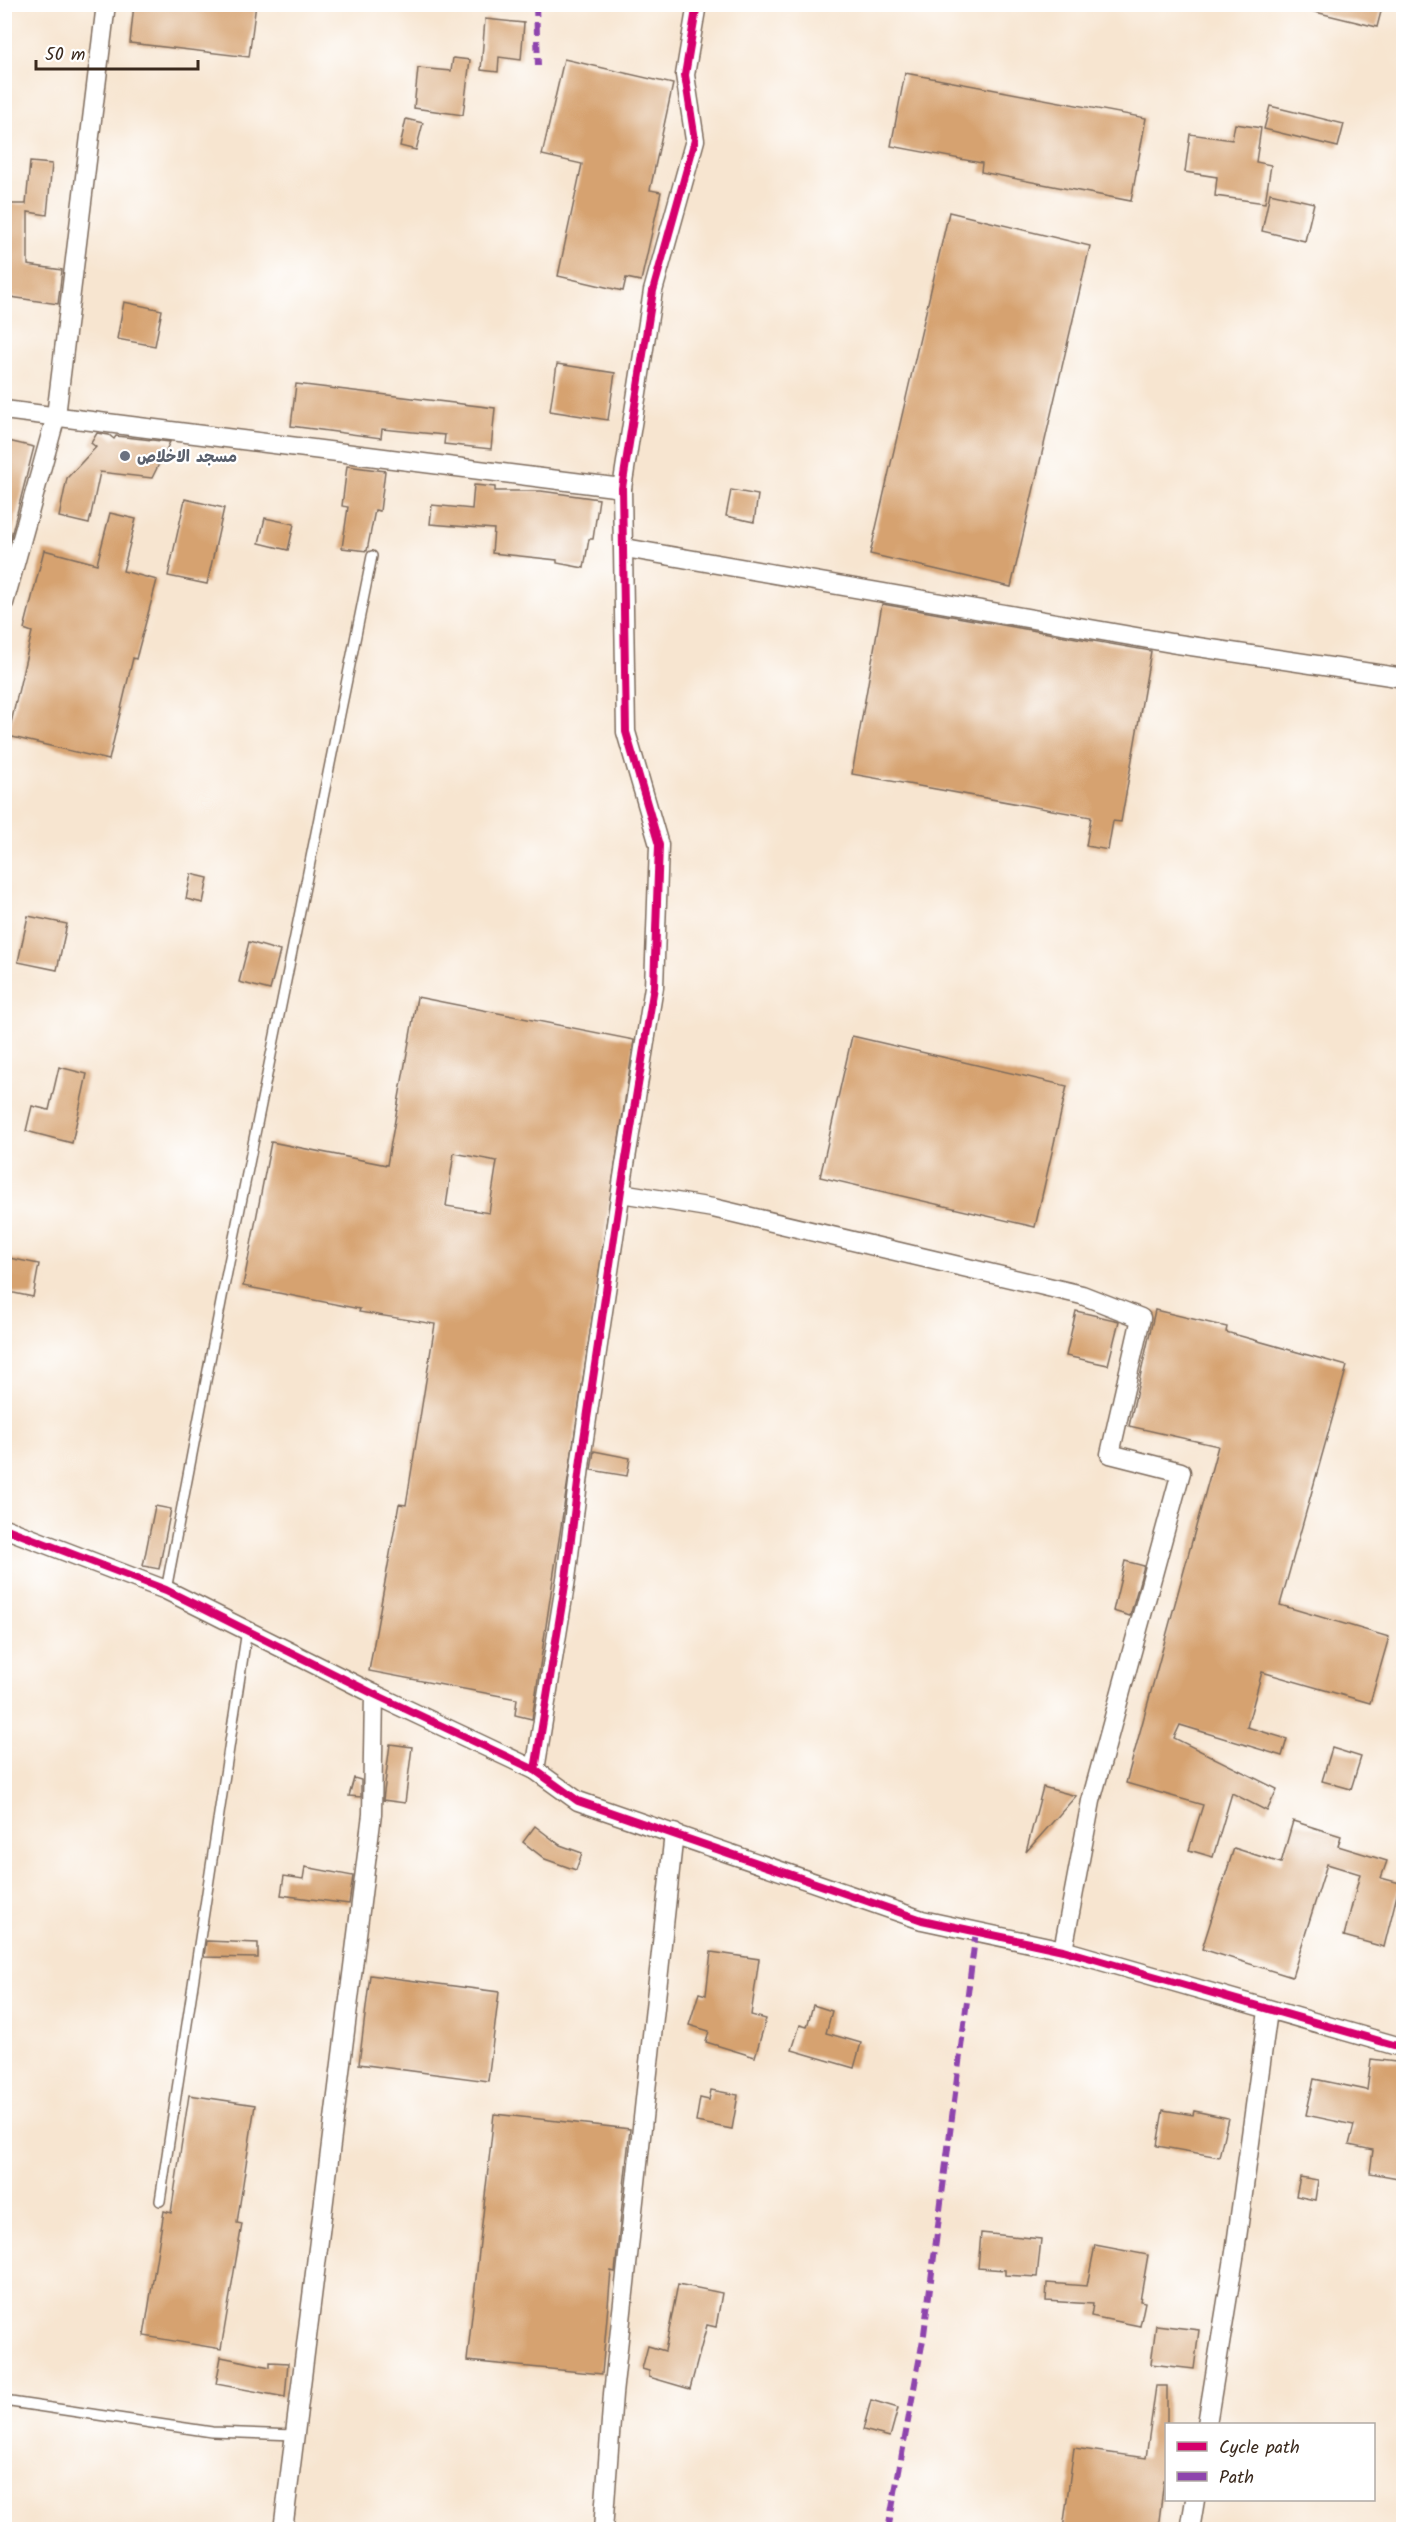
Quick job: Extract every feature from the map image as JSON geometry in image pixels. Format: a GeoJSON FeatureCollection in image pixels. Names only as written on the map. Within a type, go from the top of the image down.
{"type":"FeatureCollection","features":[{"type":"Feature","properties":{"kind":"street"},"geometry":{"type":"LineString","coordinates":[[4,603],[56,416],[106,4]]}},
{"type":"Feature","properties":{"kind":"street"},"geometry":{"type":"LineString","coordinates":[[535,1770],[566,1579],[581,1459],[654,987],[659,845],[626,732],[625,548],[622,488],[653,291],[695,140],[685,75],[697,4]]}},
{"type":"Feature","properties":{"kind":"street"},"geometry":{"type":"LineString","coordinates":[[4,410],[622,488]]}},
{"type":"Feature","properties":{"kind":"street"},"geometry":{"type":"LineString","coordinates":[[625,548],[1171,643],[1404,678]]}},
{"type":"Feature","properties":{"kind":"street"},"geometry":{"type":"LineString","coordinates":[[621,1193],[712,1208],[1082,1295],[1141,1318],[1110,1454],[1181,1472],[1091,1801],[1063,1950]]}},
{"type":"Feature","properties":{"kind":"street"},"geometry":{"type":"LineString","coordinates":[[4,1528],[166,1590],[374,1694],[535,1770],[578,1801],[922,1920],[1063,1950],[1268,2011],[1404,2048]]}},
{"type":"Feature","properties":{"kind":"street"},"geometry":{"type":"LineString","coordinates":[[283,2529],[372,1814],[374,1694]]}},
{"type":"Feature","properties":{"kind":"street"},"geometry":{"type":"LineString","coordinates":[[603,2529],[614,2394],[674,1833]]}},
{"type":"Feature","properties":{"kind":"street"},"geometry":{"type":"LineString","coordinates":[[1207,2423],[1235,2252],[1268,2011]]}},
{"type":"Feature","properties":{"kind":"street"},"geometry":{"type":"LineString","coordinates":[[1190,2529],[1195,2501]]}},
{"type":"Feature","properties":{"kind":"lane"},"geometry":{"type":"LineString","coordinates":[[166,1590],[222,1297],[372,556]]}},
{"type":"Feature","properties":{"kind":"lane"},"geometry":{"type":"LineString","coordinates":[[160,2200],[247,1630]]}},
{"type":"Feature","properties":{"kind":"lane"},"geometry":{"type":"LineString","coordinates":[[4,2401],[212,2432],[295,2434]]}},
{"type":"Feature","properties":{"kind":"building"},"geometry":{"type":"Polygon","coordinates":[[[134,4],[256,4],[249,57],[130,43],[134,4]]]}},
{"type":"Feature","properties":{"kind":"building"},"geometry":{"type":"Polygon","coordinates":[[[1312,4],[1383,4],[1377,27],[1311,11],[1312,4]]]}},
{"type":"Feature","properties":{"kind":"building"},"geometry":{"type":"Polygon","coordinates":[[[485,19],[524,23],[521,60],[499,57],[498,72],[481,70],[485,19]]]}},
{"type":"Feature","properties":{"kind":"building"},"geometry":{"type":"Polygon","coordinates":[[[453,58],[470,60],[463,115],[414,108],[418,68],[451,71],[453,58]]]}},
{"type":"Feature","properties":{"kind":"building"},"geometry":{"type":"Polygon","coordinates":[[[564,59],[673,84],[650,190],[661,192],[641,281],[626,278],[623,291],[558,276],[582,164],[542,155],[564,59]]]}},
{"type":"Feature","properties":{"kind":"building"},"geometry":{"type":"Polygon","coordinates":[[[905,73],[1146,118],[1131,201],[981,172],[982,163],[891,146],[905,73]]]}},
{"type":"Feature","properties":{"kind":"building"},"geometry":{"type":"Polygon","coordinates":[[[1270,106],[1344,124],[1338,147],[1264,129],[1270,106]]]}},
{"type":"Feature","properties":{"kind":"building"},"geometry":{"type":"Polygon","coordinates":[[[406,119],[423,123],[416,150],[400,146],[406,119]]]}},
{"type":"Feature","properties":{"kind":"building"},"geometry":{"type":"Polygon","coordinates":[[[1235,124],[1261,128],[1256,162],[1271,165],[1265,203],[1215,196],[1217,177],[1185,172],[1190,134],[1232,140],[1235,124]]]}},
{"type":"Feature","properties":{"kind":"building"},"geometry":{"type":"Polygon","coordinates":[[[30,162],[52,164],[47,215],[28,212],[28,265],[62,270],[58,304],[4,296],[11,249],[4,248],[4,204],[26,204],[30,162]]]}},
{"type":"Feature","properties":{"kind":"building"},"geometry":{"type":"Polygon","coordinates":[[[1270,193],[1314,203],[1305,241],[1262,231],[1270,193]]]}},
{"type":"Feature","properties":{"kind":"building"},"geometry":{"type":"Polygon","coordinates":[[[949,212],[1090,246],[1011,587],[870,554],[949,212]]]}},
{"type":"Feature","properties":{"kind":"building"},"geometry":{"type":"Polygon","coordinates":[[[124,302],[162,310],[155,346],[117,339],[124,302]]]}},
{"type":"Feature","properties":{"kind":"building"},"geometry":{"type":"Polygon","coordinates":[[[557,364],[615,373],[608,420],[550,411],[557,364]]]}},
{"type":"Feature","properties":{"kind":"building"},"geometry":{"type":"Polygon","coordinates":[[[296,384],[495,408],[491,449],[444,444],[445,435],[382,429],[381,438],[291,426],[296,384]]]}},
{"type":"Feature","properties":{"kind":"building","name":"مسجد الاخلاص"},"geometry":{"type":"Polygon","coordinates":[[[97,433],[109,435],[114,439],[116,436],[170,442],[152,478],[100,472],[89,524],[59,517],[67,478],[96,447],[91,443],[97,433]]]}},
{"type":"Feature","properties":{"kind":"building"},"geometry":{"type":"Polygon","coordinates":[[[4,440],[34,447],[9,544],[4,543],[4,440]]]}},
{"type":"Feature","properties":{"kind":"building"},"geometry":{"type":"Polygon","coordinates":[[[347,466],[385,471],[380,511],[375,510],[367,551],[342,548],[348,507],[342,506],[347,466]]]}},
{"type":"Feature","properties":{"kind":"building"},"geometry":{"type":"Polygon","coordinates":[[[474,485],[495,487],[495,491],[541,491],[599,499],[593,539],[589,539],[584,568],[557,563],[557,560],[492,553],[494,529],[430,524],[432,505],[472,509],[474,485]]]}},
{"type":"Feature","properties":{"kind":"building"},"geometry":{"type":"Polygon","coordinates":[[[731,490],[758,495],[754,522],[726,516],[731,490]]]}},
{"type":"Feature","properties":{"kind":"building"},"geometry":{"type":"Polygon","coordinates":[[[185,499],[224,508],[207,584],[168,576],[185,499]]]}},
{"type":"Feature","properties":{"kind":"building"},"geometry":{"type":"Polygon","coordinates":[[[110,513],[136,519],[123,571],[157,580],[136,659],[133,658],[109,760],[8,736],[32,632],[24,629],[44,550],[97,564],[110,513]]]}},
{"type":"Feature","properties":{"kind":"building"},"geometry":{"type":"Polygon","coordinates":[[[265,518],[294,524],[288,550],[259,543],[265,518]]]}},
{"type":"Feature","properties":{"kind":"building"},"geometry":{"type":"Polygon","coordinates":[[[882,604],[1151,651],[1121,822],[1113,821],[1108,850],[1086,846],[1091,817],[852,774],[882,604]]]}},
{"type":"Feature","properties":{"kind":"building"},"geometry":{"type":"Polygon","coordinates":[[[191,874],[208,878],[203,903],[186,899],[191,874]]]}},
{"type":"Feature","properties":{"kind":"building"},"geometry":{"type":"Polygon","coordinates":[[[28,916],[67,924],[57,970],[18,962],[28,916]]]}},
{"type":"Feature","properties":{"kind":"building"},"geometry":{"type":"Polygon","coordinates":[[[249,942],[280,951],[270,990],[239,982],[249,942]]]}},
{"type":"Feature","properties":{"kind":"building"},"geometry":{"type":"Polygon","coordinates":[[[417,997],[634,1040],[532,1719],[515,1715],[517,1699],[369,1671],[399,1504],[406,1505],[435,1324],[359,1312],[360,1309],[243,1286],[271,1142],[387,1165],[417,997]],[[454,1153],[446,1206],[489,1213],[497,1161],[454,1153]]]}},
{"type":"Feature","properties":{"kind":"building"},"geometry":{"type":"Polygon","coordinates":[[[852,1036],[1067,1086],[1035,1227],[820,1177],[852,1036]]]}},
{"type":"Feature","properties":{"kind":"building"},"geometry":{"type":"Polygon","coordinates":[[[59,1067],[87,1074],[72,1143],[26,1131],[32,1106],[49,1110],[59,1067]]]}},
{"type":"Feature","properties":{"kind":"building"},"geometry":{"type":"Polygon","coordinates":[[[4,1257],[39,1264],[33,1297],[4,1291],[4,1257]]]}},
{"type":"Feature","properties":{"kind":"building"},"geometry":{"type":"Polygon","coordinates":[[[1155,1310],[1227,1327],[1226,1332],[1347,1366],[1280,1605],[1389,1637],[1370,1703],[1262,1672],[1247,1727],[1287,1739],[1282,1756],[1180,1725],[1174,1738],[1277,1789],[1267,1811],[1232,1793],[1213,1857],[1189,1850],[1203,1805],[1126,1783],[1218,1446],[1129,1426],[1155,1310]]]}},
{"type":"Feature","properties":{"kind":"building"},"geometry":{"type":"Polygon","coordinates":[[[1076,1311],[1119,1321],[1108,1365],[1066,1356],[1076,1311]]]}},
{"type":"Feature","properties":{"kind":"building"},"geometry":{"type":"Polygon","coordinates":[[[594,1451],[630,1458],[627,1476],[591,1470],[594,1451]]]}},
{"type":"Feature","properties":{"kind":"building"},"geometry":{"type":"Polygon","coordinates":[[[155,1506],[171,1509],[159,1569],[143,1566],[155,1506]]]}},
{"type":"Feature","properties":{"kind":"building"},"geometry":{"type":"Polygon","coordinates":[[[1125,1561],[1144,1566],[1130,1616],[1113,1611],[1125,1561]]]}},
{"type":"Feature","properties":{"kind":"building"},"geometry":{"type":"Polygon","coordinates":[[[390,1744],[412,1747],[405,1803],[383,1800],[390,1744]]]}},
{"type":"Feature","properties":{"kind":"building"},"geometry":{"type":"Polygon","coordinates":[[[1332,1748],[1361,1757],[1351,1789],[1322,1781],[1332,1748]]]}},
{"type":"Feature","properties":{"kind":"building"},"geometry":{"type":"Polygon","coordinates":[[[354,1778],[361,1780],[361,1797],[349,1796],[354,1778]]]}},
{"type":"Feature","properties":{"kind":"building"},"geometry":{"type":"Polygon","coordinates":[[[1043,1787],[1076,1796],[1026,1852],[1043,1787]]]}},
{"type":"Feature","properties":{"kind":"building"},"geometry":{"type":"Polygon","coordinates":[[[1293,1821],[1341,1836],[1338,1846],[1387,1861],[1381,1878],[1400,1883],[1384,1947],[1344,1936],[1360,1874],[1327,1864],[1292,1977],[1202,1949],[1234,1848],[1281,1863],[1293,1821]]]}},
{"type":"Feature","properties":{"kind":"building"},"geometry":{"type":"Polygon","coordinates":[[[535,1826],[560,1845],[582,1853],[576,1870],[545,1859],[523,1842],[535,1826]]]}},
{"type":"Feature","properties":{"kind":"building"},"geometry":{"type":"Polygon","coordinates":[[[305,1867],[353,1876],[349,1904],[281,1895],[284,1876],[303,1879],[305,1867]]]}},
{"type":"Feature","properties":{"kind":"building"},"geometry":{"type":"Polygon","coordinates":[[[206,1941],[258,1943],[258,1958],[204,1957],[206,1941]]]}},
{"type":"Feature","properties":{"kind":"building"},"geometry":{"type":"Polygon","coordinates":[[[711,1952],[759,1959],[751,2015],[766,2019],[755,2057],[706,2042],[709,2031],[689,2025],[699,1993],[706,1995],[711,1952]]]}},
{"type":"Feature","properties":{"kind":"building"},"geometry":{"type":"Polygon","coordinates":[[[370,1975],[499,1992],[488,2081],[359,2064],[370,1975]]]}},
{"type":"Feature","properties":{"kind":"building"},"geometry":{"type":"Polygon","coordinates":[[[813,2005],[832,2011],[826,2033],[861,2043],[854,2068],[792,2050],[800,2025],[807,2027],[813,2005]]]}},
{"type":"Feature","properties":{"kind":"building"},"geometry":{"type":"Polygon","coordinates":[[[1371,2059],[1404,2063],[1401,2106],[1404,2107],[1404,2179],[1370,2173],[1373,2150],[1349,2145],[1354,2125],[1306,2115],[1314,2079],[1367,2090],[1371,2059]]]}},
{"type":"Feature","properties":{"kind":"building"},"geometry":{"type":"Polygon","coordinates":[[[711,2090],[738,2095],[732,2129],[696,2122],[700,2098],[709,2100],[711,2090]]]}},
{"type":"Feature","properties":{"kind":"building"},"geometry":{"type":"Polygon","coordinates":[[[189,2095],[255,2105],[237,2223],[242,2224],[221,2349],[144,2336],[164,2211],[171,2213],[189,2095]]]}},
{"type":"Feature","properties":{"kind":"building"},"geometry":{"type":"Polygon","coordinates":[[[1163,2110],[1193,2115],[1194,2111],[1228,2118],[1219,2157],[1157,2146],[1163,2110]]]}},
{"type":"Feature","properties":{"kind":"building"},"geometry":{"type":"Polygon","coordinates":[[[494,2114],[630,2129],[615,2272],[611,2271],[602,2374],[467,2361],[494,2114]]]}},
{"type":"Feature","properties":{"kind":"building"},"geometry":{"type":"Polygon","coordinates":[[[1300,2177],[1318,2180],[1315,2200],[1296,2196],[1300,2177]]]}},
{"type":"Feature","properties":{"kind":"building"},"geometry":{"type":"Polygon","coordinates":[[[981,2233],[1041,2239],[1037,2277],[1005,2275],[1005,2270],[978,2268],[981,2233]]]}},
{"type":"Feature","properties":{"kind":"building"},"geometry":{"type":"Polygon","coordinates":[[[1095,2245],[1148,2255],[1140,2301],[1145,2302],[1140,2326],[1091,2316],[1093,2304],[1046,2301],[1047,2283],[1087,2286],[1095,2245]]]}},
{"type":"Feature","properties":{"kind":"building"},"geometry":{"type":"Polygon","coordinates":[[[678,2284],[722,2293],[716,2327],[707,2325],[690,2389],[649,2377],[649,2371],[642,2369],[648,2346],[665,2351],[678,2284]]]}},
{"type":"Feature","properties":{"kind":"building"},"geometry":{"type":"Polygon","coordinates":[[[1156,2325],[1199,2330],[1194,2369],[1151,2364],[1156,2325]]]}},
{"type":"Feature","properties":{"kind":"building"},"geometry":{"type":"Polygon","coordinates":[[[221,2357],[270,2367],[270,2362],[288,2363],[285,2397],[216,2384],[221,2357]]]}},
{"type":"Feature","properties":{"kind":"building"},"geometry":{"type":"Polygon","coordinates":[[[1156,2386],[1167,2386],[1165,2480],[1158,2529],[1063,2529],[1074,2448],[1146,2458],[1156,2386]]]}},
{"type":"Feature","properties":{"kind":"building"},"geometry":{"type":"Polygon","coordinates":[[[871,2400],[898,2408],[890,2437],[863,2430],[871,2400]]]}},
{"type":"Feature","properties":{"kind":"marked path"},"geometry":{"type":"LineString","coordinates":[[536,4],[538,66]]}},
{"type":"Feature","properties":{"kind":"marked path"},"geometry":{"type":"LineString","coordinates":[[888,2530],[924,2334],[976,1931]]}},
{"type":"Feature","properties":{"kind":"cycle path"},"geometry":{"type":"LineString","coordinates":[[535,1770],[566,1579],[581,1459],[623,1177],[654,987],[659,845],[626,732],[622,488],[653,291],[695,140],[685,75],[697,4]]}},
{"type":"Feature","properties":{"kind":"cycle path"},"geometry":{"type":"LineString","coordinates":[[4,1528],[166,1590],[374,1694],[535,1770],[578,1801],[922,1920],[1063,1950],[1404,2048]]}},
{"type":"Feature","properties":{"kind":"place","name":"مسجد الاخلاص"},"geometry":{"type":"Point","coordinates":[125,456]}}]}
